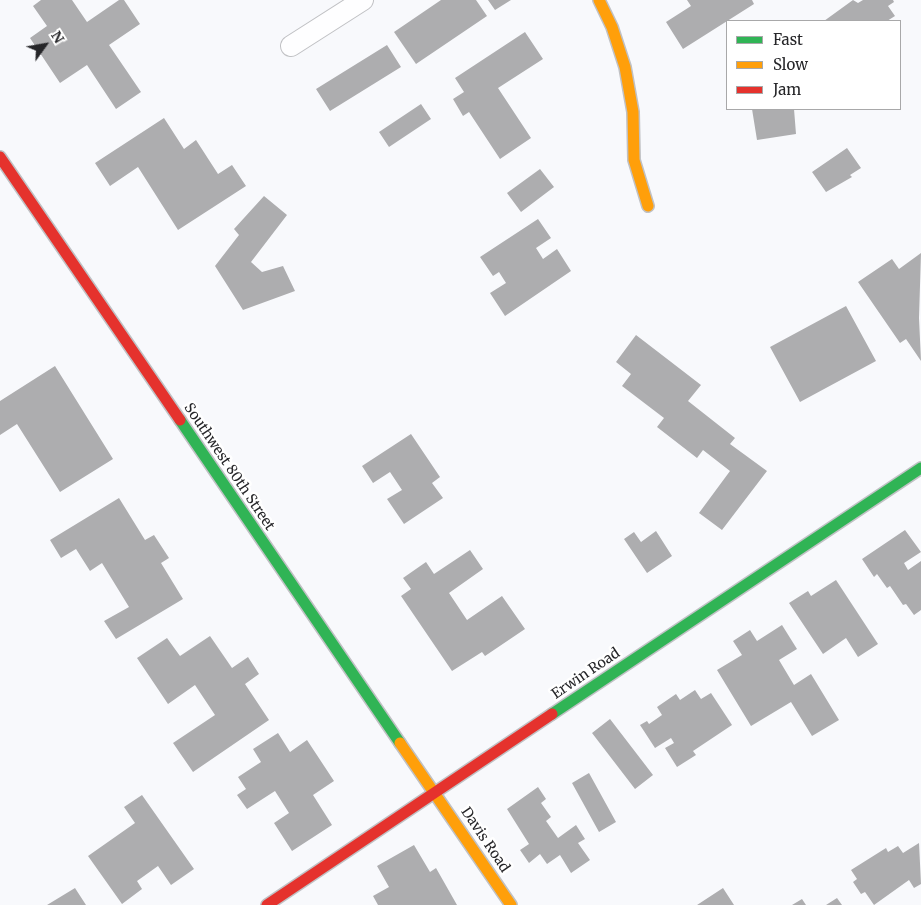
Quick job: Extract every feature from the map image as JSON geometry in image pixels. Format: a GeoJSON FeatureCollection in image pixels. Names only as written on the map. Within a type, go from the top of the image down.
{"type":"FeatureCollection","features":[{"type":"Feature","properties":{"kind":"street"},"geometry":{"type":"LineString","coordinates":[[292,46],[363,0]]}},
{"type":"Feature","properties":{"kind":"street"},"geometry":{"type":"LineString","coordinates":[[599,0],[612,27],[625,67],[633,112],[634,160],[648,206]]}},
{"type":"Feature","properties":{"kind":"street","name":"Southwest 80th Street"},"geometry":{"type":"LineString","coordinates":[[0,157],[435,792]]}},
{"type":"Feature","properties":{"kind":"street","name":"Erwin Road"},"geometry":{"type":"LineString","coordinates":[[267,905],[921,468]]}},
{"type":"Feature","properties":{"kind":"street","name":"Davis Road"},"geometry":{"type":"LineString","coordinates":[[435,792],[511,905]]}},
{"type":"Feature","properties":{"kind":"building"},"geometry":{"type":"Polygon","coordinates":[[[41,0],[72,0],[87,22],[119,0],[124,0],[140,24],[109,45],[141,92],[116,109],[87,65],[60,83],[30,38],[47,26],[33,6],[41,0]]]}},
{"type":"Feature","properties":{"kind":"building"},"geometry":{"type":"Polygon","coordinates":[[[441,0],[476,0],[487,16],[416,64],[394,32],[441,0]]]}},
{"type":"Feature","properties":{"kind":"building"},"geometry":{"type":"Polygon","coordinates":[[[488,0],[511,0],[495,10],[488,0]]]}},
{"type":"Feature","properties":{"kind":"building"},"geometry":{"type":"Polygon","coordinates":[[[687,0],[752,0],[754,4],[683,49],[666,22],[691,6],[687,0]]]}},
{"type":"Feature","properties":{"kind":"building"},"geometry":{"type":"Polygon","coordinates":[[[853,0],[858,3],[863,0],[893,0],[894,2],[888,6],[895,16],[889,20],[825,20],[853,0]]]}},
{"type":"Feature","properties":{"kind":"building"},"geometry":{"type":"Polygon","coordinates":[[[525,32],[543,59],[498,88],[531,138],[500,159],[469,112],[463,116],[453,99],[464,92],[455,78],[525,32]]]}},
{"type":"Feature","properties":{"kind":"building"},"geometry":{"type":"Polygon","coordinates":[[[387,45],[401,67],[330,111],[316,89],[387,45]]]}},
{"type":"Feature","properties":{"kind":"building"},"geometry":{"type":"Polygon","coordinates":[[[421,104],[431,119],[389,147],[379,132],[421,104]]]}},
{"type":"Feature","properties":{"kind":"building"},"geometry":{"type":"Polygon","coordinates":[[[752,110],[794,110],[796,134],[757,140],[752,110]]]}},
{"type":"Feature","properties":{"kind":"building"},"geometry":{"type":"Polygon","coordinates":[[[164,118],[184,149],[196,140],[218,174],[232,165],[246,186],[178,230],[138,167],[110,186],[95,163],[164,118]]]}},
{"type":"Feature","properties":{"kind":"building"},"geometry":{"type":"Polygon","coordinates":[[[847,148],[861,168],[850,175],[852,177],[826,192],[812,172],[847,148]]]}},
{"type":"Feature","properties":{"kind":"building"},"geometry":{"type":"Polygon","coordinates":[[[540,169],[554,187],[521,212],[507,193],[540,169]]]}},
{"type":"Feature","properties":{"kind":"building"},"geometry":{"type":"Polygon","coordinates":[[[264,196],[287,215],[251,262],[262,272],[283,266],[295,291],[243,310],[215,266],[239,235],[234,229],[264,196]]]}},
{"type":"Feature","properties":{"kind":"building"},"geometry":{"type":"Polygon","coordinates":[[[538,219],[551,238],[536,248],[543,259],[557,249],[571,271],[505,316],[490,293],[506,283],[499,272],[493,276],[480,257],[538,219]]]}},
{"type":"Feature","properties":{"kind":"building"},"geometry":{"type":"Polygon","coordinates":[[[921,253],[919,318],[921,361],[906,339],[900,343],[858,282],[892,259],[899,269],[921,253]]]}},
{"type":"Feature","properties":{"kind":"building"},"geometry":{"type":"Polygon","coordinates":[[[846,306],[876,361],[800,402],[770,347],[846,306]]]}},
{"type":"Feature","properties":{"kind":"building"},"geometry":{"type":"Polygon","coordinates":[[[636,335],[701,385],[688,401],[735,438],[730,444],[767,471],[722,530],[699,513],[730,471],[703,450],[697,458],[657,427],[664,418],[622,386],[631,374],[616,362],[636,335]]]}},
{"type":"Feature","properties":{"kind":"building"},"geometry":{"type":"Polygon","coordinates":[[[55,366],[113,459],[60,492],[17,424],[0,435],[0,401],[55,366]]]}},
{"type":"Feature","properties":{"kind":"building"},"geometry":{"type":"Polygon","coordinates":[[[411,434],[440,477],[432,483],[443,498],[404,524],[387,499],[402,490],[390,472],[373,483],[362,466],[411,434]]]}},
{"type":"Feature","properties":{"kind":"building"},"geometry":{"type":"Polygon","coordinates":[[[119,498],[145,540],[154,535],[169,558],[161,563],[183,599],[116,639],[104,621],[129,607],[102,563],[90,571],[76,549],[61,558],[50,540],[119,498]]]}},
{"type":"Feature","properties":{"kind":"building"},"geometry":{"type":"Polygon","coordinates":[[[905,530],[921,552],[904,563],[908,570],[921,561],[921,610],[914,615],[906,604],[903,605],[890,586],[887,588],[877,574],[874,577],[862,559],[905,530]]]}},
{"type":"Feature","properties":{"kind":"building"},"geometry":{"type":"Polygon","coordinates":[[[656,531],[672,556],[647,573],[624,539],[634,532],[641,542],[656,531]]]}},
{"type":"Feature","properties":{"kind":"building"},"geometry":{"type":"Polygon","coordinates":[[[470,550],[483,569],[449,593],[467,620],[502,596],[525,629],[485,656],[482,652],[452,671],[401,596],[411,589],[403,578],[426,562],[434,574],[470,550]]]}},
{"type":"Feature","properties":{"kind":"building"},"geometry":{"type":"Polygon","coordinates":[[[836,580],[878,644],[858,657],[846,638],[823,654],[789,603],[808,591],[811,596],[836,580]]]}},
{"type":"Feature","properties":{"kind":"building"},"geometry":{"type":"Polygon","coordinates":[[[782,625],[797,649],[779,660],[794,685],[811,674],[839,720],[812,736],[791,702],[751,726],[717,670],[742,655],[733,641],[750,630],[757,641],[782,625]]]}},
{"type":"Feature","properties":{"kind":"building"},"geometry":{"type":"Polygon","coordinates":[[[210,636],[232,668],[248,657],[259,674],[245,684],[269,720],[193,772],[173,743],[215,715],[195,685],[168,704],[137,658],[167,638],[180,656],[210,636]]]}},
{"type":"Feature","properties":{"kind":"building"},"geometry":{"type":"Polygon","coordinates":[[[695,690],[701,699],[711,693],[732,725],[693,751],[696,755],[677,767],[665,748],[674,743],[671,738],[655,748],[640,725],[647,721],[649,724],[662,715],[657,707],[676,694],[680,700],[695,690]]]}},
{"type":"Feature","properties":{"kind":"building"},"geometry":{"type":"Polygon","coordinates":[[[610,719],[653,775],[635,789],[592,733],[610,719]]]}},
{"type":"Feature","properties":{"kind":"building"},"geometry":{"type":"Polygon","coordinates":[[[278,733],[290,752],[307,740],[334,781],[313,795],[332,825],[292,851],[274,823],[289,813],[275,791],[247,809],[237,795],[246,789],[238,777],[261,762],[253,749],[278,733]]]}},
{"type":"Feature","properties":{"kind":"building"},"geometry":{"type":"Polygon","coordinates":[[[589,773],[616,822],[599,832],[572,783],[589,773]]]}},
{"type":"Feature","properties":{"kind":"building"},"geometry":{"type":"Polygon","coordinates":[[[538,787],[546,799],[541,803],[551,817],[546,821],[558,838],[576,825],[585,839],[578,843],[590,860],[571,873],[560,855],[547,864],[540,854],[529,863],[520,850],[529,844],[507,809],[538,787]]]}},
{"type":"Feature","properties":{"kind":"building"},"geometry":{"type":"Polygon","coordinates":[[[142,795],[194,869],[171,885],[158,866],[137,881],[142,889],[122,904],[88,856],[135,823],[124,807],[142,795]]]}},
{"type":"Feature","properties":{"kind":"building"},"geometry":{"type":"Polygon","coordinates":[[[919,843],[921,884],[914,888],[909,880],[874,905],[865,892],[861,894],[853,882],[857,879],[851,870],[886,848],[888,852],[898,846],[903,853],[919,843]]]}},
{"type":"Feature","properties":{"kind":"building"},"geometry":{"type":"Polygon","coordinates":[[[414,845],[430,872],[436,868],[457,905],[378,905],[373,896],[389,887],[377,866],[414,845]]]}},
{"type":"Feature","properties":{"kind":"building"},"geometry":{"type":"Polygon","coordinates":[[[75,888],[86,905],[47,905],[75,888]]]}},
{"type":"Feature","properties":{"kind":"building"},"geometry":{"type":"Polygon","coordinates":[[[723,888],[734,905],[697,905],[723,888]]]}},
{"type":"Feature","properties":{"kind":"building"},"geometry":{"type":"Polygon","coordinates":[[[837,898],[842,905],[826,905],[837,898]]]}},
{"type":"Feature","properties":{"kind":"building"},"geometry":{"type":"Polygon","coordinates":[[[802,899],[806,905],[792,905],[802,899]]]}},
{"type":"Feature","properties":{"kind":"traffic: fast"},"geometry":{"type":"LineString","coordinates":[[180,420],[400,743]]}},
{"type":"Feature","properties":{"kind":"traffic: fast"},"geometry":{"type":"LineString","coordinates":[[552,714],[921,468]]}},
{"type":"Feature","properties":{"kind":"traffic: slow"},"geometry":{"type":"LineString","coordinates":[[599,0],[612,27],[625,67],[633,112],[634,160],[648,206]]}},
{"type":"Feature","properties":{"kind":"traffic: slow"},"geometry":{"type":"LineString","coordinates":[[400,743],[511,905]]}},
{"type":"Feature","properties":{"kind":"traffic: jam"},"geometry":{"type":"LineString","coordinates":[[0,157],[180,420]]}},
{"type":"Feature","properties":{"kind":"traffic: jam"},"geometry":{"type":"LineString","coordinates":[[267,905],[552,714]]}}]}
